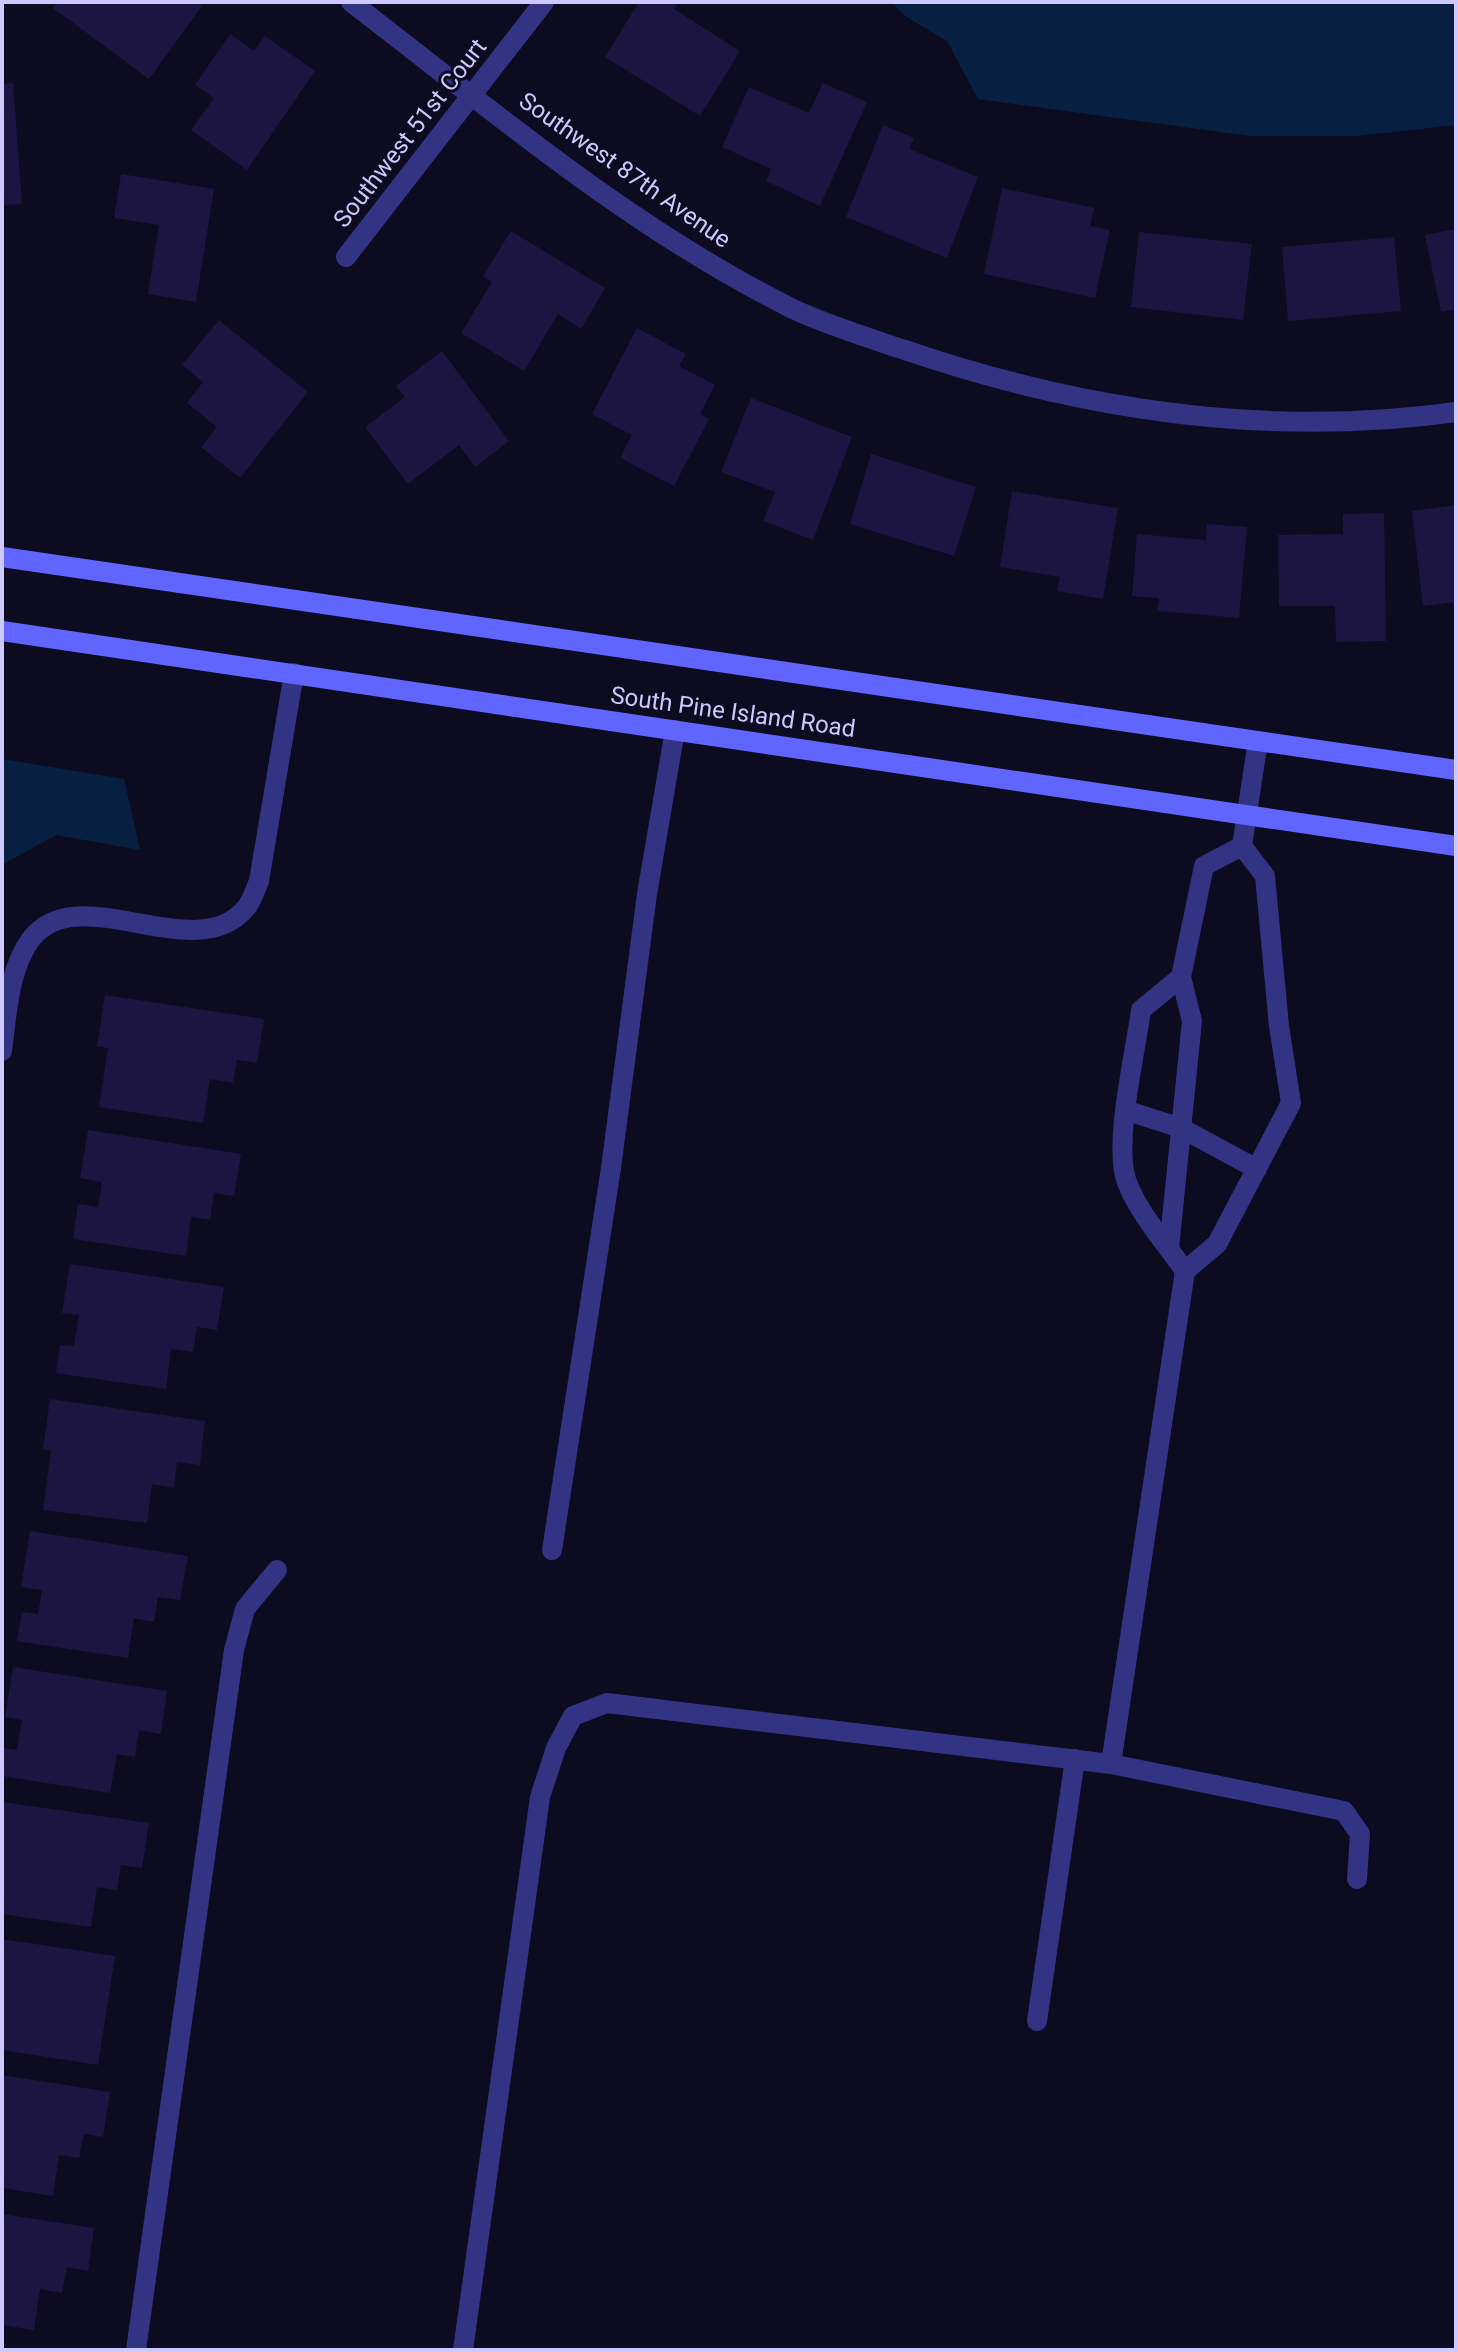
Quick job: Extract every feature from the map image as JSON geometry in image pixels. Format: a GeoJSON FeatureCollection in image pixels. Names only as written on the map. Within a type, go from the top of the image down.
{"type":"FeatureCollection","features":[{"type":"Feature","properties":{"kind":"main road","name":"South Pine Island Road"},"geometry":{"type":"LineString","coordinates":[[2,557],[1456,770]]}},
{"type":"Feature","properties":{"kind":"main road","name":"South Pine Island Road"},"geometry":{"type":"LineString","coordinates":[[2,631],[1456,846]]}},
{"type":"Feature","properties":{"kind":"street","name":"Southwest 87th Avenue"},"geometry":{"type":"LineString","coordinates":[[351,2],[656,229],[795,310],[948,365],[1055,394],[1144,410],[1239,421],[1456,412]]}},
{"type":"Feature","properties":{"kind":"street","name":"Southwest 51st Court"},"geometry":{"type":"LineString","coordinates":[[346,257],[544,2]]}},
{"type":"Feature","properties":{"kind":"street"},"geometry":{"type":"LineString","coordinates":[[2,1051],[16,968],[32,938],[52,921],[81,916],[207,929],[229,922],[246,908],[259,881],[294,673]]}},
{"type":"Feature","properties":{"kind":"street"},"geometry":{"type":"LineString","coordinates":[[552,1550],[608,1183],[647,894],[675,730]]}},
{"type":"Feature","properties":{"kind":"street"},"geometry":{"type":"LineString","coordinates":[[1111,1764],[1185,1271],[1217,1244],[1291,1103],[1279,1026],[1265,876],[1242,846],[1258,741]]}},
{"type":"Feature","properties":{"kind":"street"},"geometry":{"type":"LineString","coordinates":[[1169,1248],[1192,1021],[1181,977],[1204,866],[1242,846]]}},
{"type":"Feature","properties":{"kind":"street"},"geometry":{"type":"LineString","coordinates":[[1181,977],[1141,1010],[1128,1111],[1124,1173],[1139,1204],[1185,1271]]}},
{"type":"Feature","properties":{"kind":"street"},"geometry":{"type":"LineString","coordinates":[[1128,1111],[1181,1128],[1257,1169]]}},
{"type":"Feature","properties":{"kind":"street"},"geometry":{"type":"LineString","coordinates":[[136,2350],[166,2157],[234,1650],[245,1609],[277,1570]]}},
{"type":"Feature","properties":{"kind":"street"},"geometry":{"type":"LineString","coordinates":[[463,2350],[540,1797],[556,1748],[573,1716],[607,1703],[1075,1759],[1344,1811],[1360,1834],[1357,1879]]}},
{"type":"Feature","properties":{"kind":"street"},"geometry":{"type":"LineString","coordinates":[[1037,2021],[1075,1759]]}},
{"type":"Feature","properties":{"kind":"water"},"geometry":{"type":"Polygon","coordinates":[[[892,2],[1456,2],[1456,125],[1357,136],[1250,136],[978,99],[947,41],[905,16],[892,2]]]}},
{"type":"Feature","properties":{"kind":"water"},"geometry":{"type":"Polygon","coordinates":[[[2,759],[124,779],[140,850],[56,835],[2,865],[2,759]]]}},
{"type":"Feature","properties":{"kind":"building"},"geometry":{"type":"Polygon","coordinates":[[[57,2],[197,2],[202,6],[149,79],[53,8],[57,2]]]}},
{"type":"Feature","properties":{"kind":"building"},"geometry":{"type":"Polygon","coordinates":[[[639,2],[678,2],[674,9],[740,51],[700,116],[605,57],[639,2]]]}},
{"type":"Feature","properties":{"kind":"building"},"geometry":{"type":"Polygon","coordinates":[[[230,34],[254,51],[265,36],[315,71],[247,170],[191,130],[214,98],[195,85],[230,34]]]}},
{"type":"Feature","properties":{"kind":"building"},"geometry":{"type":"Polygon","coordinates":[[[13,83],[22,204],[2,205],[2,84],[13,83]]]}},
{"type":"Feature","properties":{"kind":"building"},"geometry":{"type":"Polygon","coordinates":[[[823,83],[867,102],[820,206],[766,181],[771,169],[722,147],[749,87],[809,113],[823,83]]]}},
{"type":"Feature","properties":{"kind":"building"},"geometry":{"type":"Polygon","coordinates":[[[883,125],[914,138],[909,149],[978,177],[947,258],[846,217],[883,125]]]}},
{"type":"Feature","properties":{"kind":"building"},"geometry":{"type":"Polygon","coordinates":[[[121,174],[214,189],[196,302],[148,294],[159,225],[114,218],[121,174]]]}},
{"type":"Feature","properties":{"kind":"building"},"geometry":{"type":"Polygon","coordinates":[[[1002,188],[1094,208],[1090,226],[1110,230],[1095,298],[984,274],[1002,188]]]}},
{"type":"Feature","properties":{"kind":"building"},"geometry":{"type":"Polygon","coordinates":[[[1456,229],[1456,309],[1441,312],[1425,235],[1456,229]]]}},
{"type":"Feature","properties":{"kind":"building"},"geometry":{"type":"Polygon","coordinates":[[[511,231],[605,288],[581,329],[558,314],[524,371],[461,333],[492,282],[483,276],[511,231]]]}},
{"type":"Feature","properties":{"kind":"building"},"geometry":{"type":"Polygon","coordinates":[[[1139,232],[1252,244],[1243,320],[1131,307],[1139,232]]]}},
{"type":"Feature","properties":{"kind":"building"},"geometry":{"type":"Polygon","coordinates":[[[1394,237],[1401,311],[1288,321],[1282,247],[1394,237]]]}},
{"type":"Feature","properties":{"kind":"building"},"geometry":{"type":"Polygon","coordinates":[[[219,320],[308,392],[240,478],[201,447],[217,427],[187,403],[203,382],[182,365],[219,320]]]}},
{"type":"Feature","properties":{"kind":"building"},"geometry":{"type":"Polygon","coordinates":[[[637,328],[686,354],[679,366],[715,385],[700,414],[709,419],[674,486],[620,458],[632,435],[592,414],[637,328]]]}},
{"type":"Feature","properties":{"kind":"building"},"geometry":{"type":"Polygon","coordinates":[[[442,351],[509,441],[475,467],[459,445],[408,484],[365,427],[405,397],[396,386],[442,351]]]}},
{"type":"Feature","properties":{"kind":"building"},"geometry":{"type":"Polygon","coordinates":[[[751,398],[852,437],[813,540],[763,521],[775,492],[721,472],[751,398]]]}},
{"type":"Feature","properties":{"kind":"building"},"geometry":{"type":"Polygon","coordinates":[[[871,454],[976,487],[954,556],[850,524],[871,454]]]}},
{"type":"Feature","properties":{"kind":"building"},"geometry":{"type":"Polygon","coordinates":[[[1012,491],[1118,508],[1103,599],[1057,591],[1060,577],[1000,567],[1012,491]]]}},
{"type":"Feature","properties":{"kind":"building"},"geometry":{"type":"Polygon","coordinates":[[[1456,505],[1456,602],[1423,606],[1412,511],[1456,505]]]}},
{"type":"Feature","properties":{"kind":"building"},"geometry":{"type":"Polygon","coordinates":[[[1384,513],[1386,641],[1336,642],[1335,606],[1279,606],[1278,535],[1343,534],[1343,514],[1384,513]]]}},
{"type":"Feature","properties":{"kind":"building"},"geometry":{"type":"Polygon","coordinates":[[[1207,524],[1247,527],[1239,618],[1157,611],[1159,598],[1132,596],[1137,534],[1206,540],[1207,524]]]}},
{"type":"Feature","properties":{"kind":"building"},"geometry":{"type":"Polygon","coordinates":[[[105,995],[264,1019],[257,1063],[237,1060],[233,1083],[210,1079],[203,1123],[99,1107],[108,1048],[97,1046],[105,995]]]}},
{"type":"Feature","properties":{"kind":"building"},"geometry":{"type":"Polygon","coordinates":[[[88,1130],[241,1154],[234,1196],[214,1193],[210,1220],[191,1217],[186,1256],[73,1239],[78,1204],[98,1207],[102,1182],[80,1178],[88,1130]]]}},
{"type":"Feature","properties":{"kind":"building"},"geometry":{"type":"Polygon","coordinates":[[[70,1264],[224,1287],[217,1330],[197,1327],[193,1352],[171,1349],[166,1389],[56,1373],[60,1345],[74,1346],[79,1315],[62,1313],[70,1264]]]}},
{"type":"Feature","properties":{"kind":"building"},"geometry":{"type":"Polygon","coordinates":[[[50,1399],[205,1421],[200,1465],[177,1462],[174,1488],[152,1484],[147,1523],[43,1510],[51,1450],[43,1449],[50,1399]]]}},
{"type":"Feature","properties":{"kind":"building"},"geometry":{"type":"Polygon","coordinates":[[[30,1531],[188,1556],[180,1600],[158,1597],[154,1622],[134,1618],[128,1658],[17,1641],[22,1612],[38,1614],[42,1590],[21,1587],[30,1531]]]}},
{"type":"Feature","properties":{"kind":"building"},"geometry":{"type":"Polygon","coordinates":[[[13,1667],[167,1691],[161,1734],[139,1730],[135,1757],[117,1754],[110,1793],[2,1776],[2,1748],[17,1750],[22,1720],[5,1717],[13,1667]]]}},
{"type":"Feature","properties":{"kind":"building"},"geometry":{"type":"Polygon","coordinates":[[[2,1802],[149,1823],[142,1868],[121,1865],[117,1890],[97,1887],[91,1927],[2,1914],[2,1802]]]}},
{"type":"Feature","properties":{"kind":"building"},"geometry":{"type":"Polygon","coordinates":[[[2,1939],[115,1956],[98,2065],[2,2050],[2,1939]]]}},
{"type":"Feature","properties":{"kind":"building"},"geometry":{"type":"Polygon","coordinates":[[[2,2075],[110,2092],[103,2137],[84,2134],[79,2158],[59,2155],[53,2196],[2,2188],[2,2075]]]}},
{"type":"Feature","properties":{"kind":"building"},"geometry":{"type":"Polygon","coordinates":[[[2,2214],[94,2228],[88,2271],[67,2267],[62,2293],[40,2289],[34,2330],[2,2325],[2,2214]]]}}]}
